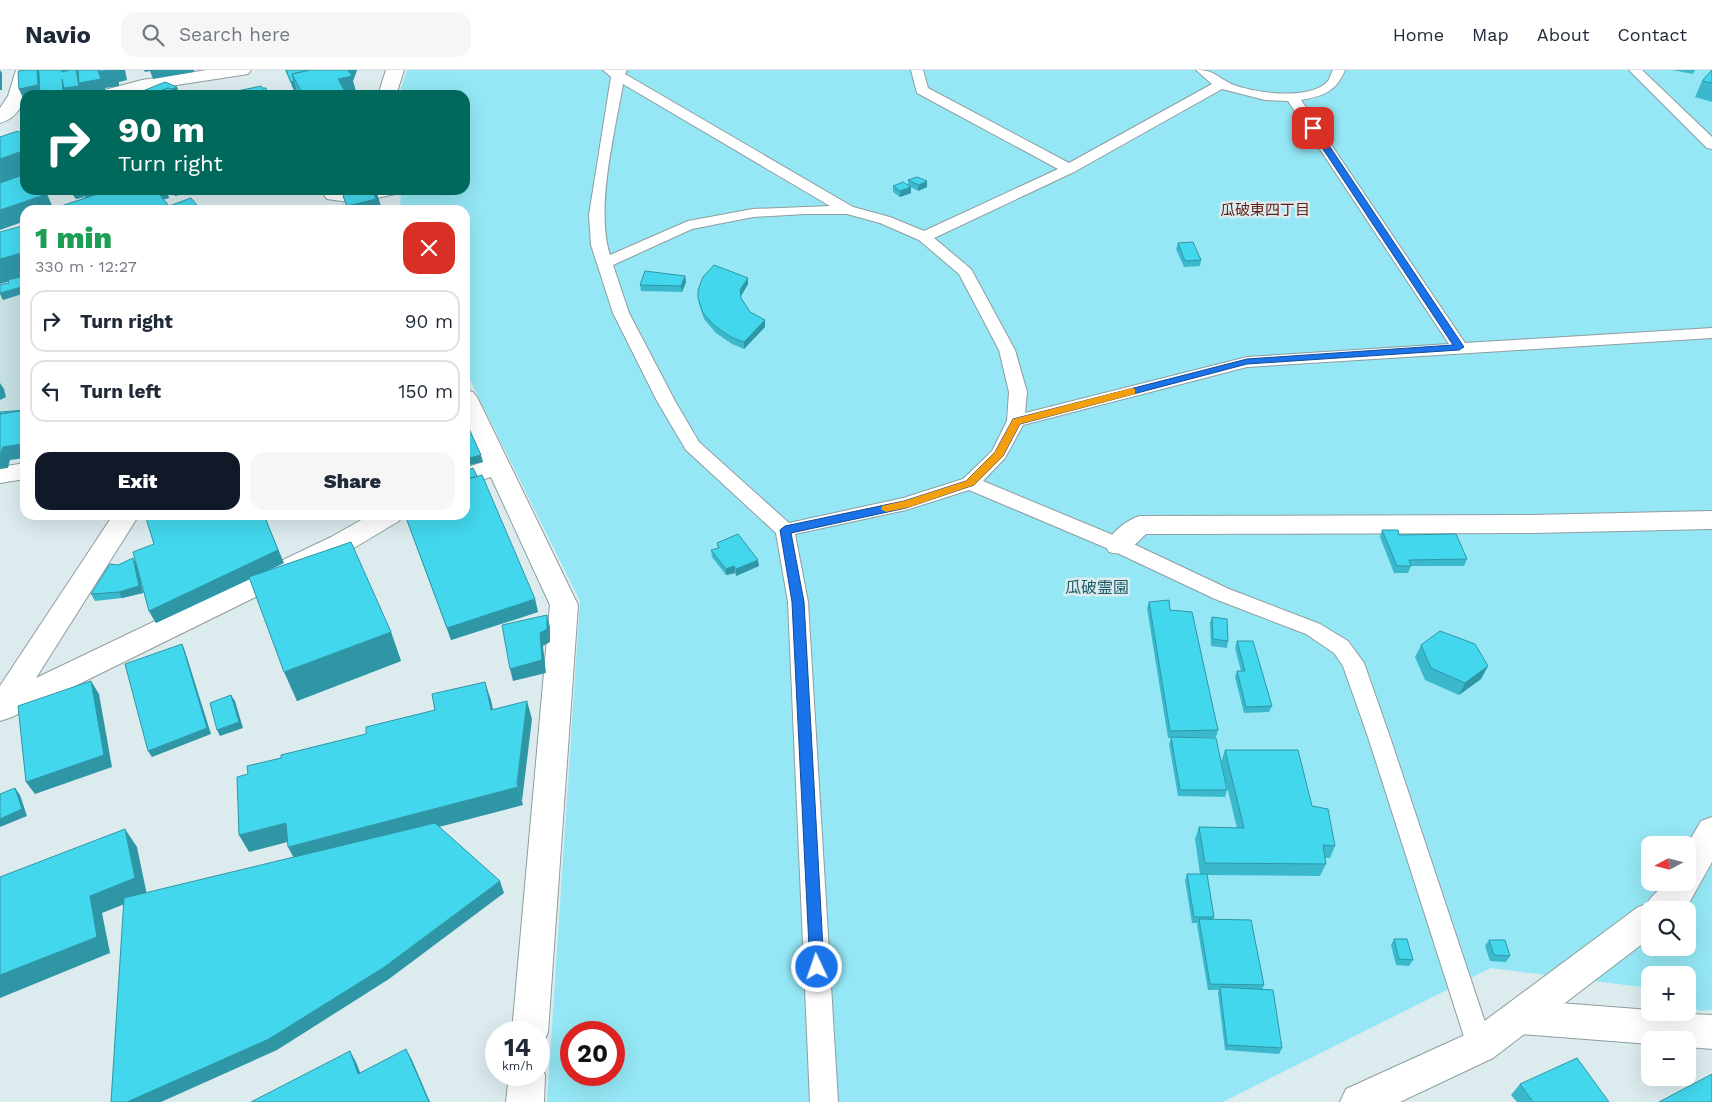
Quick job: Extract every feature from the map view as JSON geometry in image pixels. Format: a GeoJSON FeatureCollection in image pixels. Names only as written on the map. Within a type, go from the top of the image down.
{"type":"FeatureCollection","features":[{"type":"Feature","properties":{"kind":"street"},"geometry":{"type":"LineString","coordinates":[[12,112],[25,70]]}},
{"type":"Feature","properties":{"kind":"street"},"geometry":{"type":"LineString","coordinates":[[125,90],[142,85],[242,70]]}},
{"type":"Feature","properties":{"kind":"street"},"geometry":{"type":"LineString","coordinates":[[389,90],[395,70]]}},
{"type":"Feature","properties":{"kind":"street"},"geometry":{"type":"LineString","coordinates":[[331,198],[364,195]]}},
{"type":"Feature","properties":{"kind":"street"},"geometry":{"type":"LineString","coordinates":[[470,407],[564,604],[531,1021]]}},
{"type":"Feature","properties":{"kind":"street"},"geometry":{"type":"LineString","coordinates":[[470,475],[498,466]]}},
{"type":"Feature","properties":{"kind":"street"},"geometry":{"type":"LineString","coordinates":[[0,475],[20,472]]}},
{"type":"Feature","properties":{"kind":"street"},"geometry":{"type":"LineString","coordinates":[[0,710],[123,520]]}},
{"type":"Feature","properties":{"kind":"street"},"geometry":{"type":"LineString","coordinates":[[0,710],[340,544],[381,520]]}},
{"type":"Feature","properties":{"kind":"street"},"geometry":{"type":"LineString","coordinates":[[1118,545],[1140,525],[1532,524],[1712,520]]}},
{"type":"Feature","properties":{"kind":"street"},"geometry":{"type":"LineString","coordinates":[[1696,860],[1712,831]]}},
{"type":"Feature","properties":{"kind":"street"},"geometry":{"type":"LineString","coordinates":[[1360,1102],[1480,1046],[1641,925]]}},
{"type":"Feature","properties":{"kind":"street"},"geometry":{"type":"LineString","coordinates":[[1520,1017],[1712,1032]]}},
{"type":"Feature","properties":{"kind":"street"},"geometry":{"type":"LineString","coordinates":[[525,1102],[526,1086]]}},
{"type":"Feature","properties":{"kind":"lane"},"geometry":{"type":"LineString","coordinates":[[917,70],[922,90],[1069,169]]}},
{"type":"Feature","properties":{"kind":"lane"},"geometry":{"type":"LineString","coordinates":[[1202,70],[1220,84],[1246,93],[1273,97],[1313,93],[1333,83],[1339,70]]}},
{"type":"Feature","properties":{"kind":"lane"},"geometry":{"type":"LineString","coordinates":[[1635,70],[1712,145]]}},
{"type":"Feature","properties":{"kind":"lane"},"geometry":{"type":"LineString","coordinates":[[824,1102],[798,602],[785,530],[692,446],[666,401],[621,313],[599,245],[596,215],[616,72],[848,210]]}},
{"type":"Feature","properties":{"kind":"lane"},"geometry":{"type":"LineString","coordinates":[[924,237],[1069,169],[1220,84]]}},
{"type":"Feature","properties":{"kind":"lane"},"geometry":{"type":"LineString","coordinates":[[1292,96],[1459,347]]}},
{"type":"Feature","properties":{"kind":"lane"},"geometry":{"type":"LineString","coordinates":[[605,263],[688,225],[753,213],[848,210],[885,220],[924,237],[965,272],[1007,350],[1018,392],[1016,422],[1000,454],[970,483],[906,504],[785,530]]}},
{"type":"Feature","properties":{"kind":"lane"},"geometry":{"type":"LineString","coordinates":[[1016,422],[1247,362],[1459,347],[1712,333]]}},
{"type":"Feature","properties":{"kind":"lane"},"geometry":{"type":"LineString","coordinates":[[970,483],[1118,545],[1222,594],[1313,629],[1341,647],[1353,663],[1379,737],[1480,1046]]}},
{"type":"Feature","properties":{"kind":"shaded area"},"geometry":{"type":"Polygon","coordinates":[[[20,228],[20,413],[0,415],[0,235],[20,228]]]}},
{"type":"Feature","properties":{"kind":"green space","name":"瓜破霊園"},"geometry":{"type":"Polygon","coordinates":[[[407,70],[1712,70],[1712,1010],[1699,1011],[1696,1009],[1696,966],[1641,966],[1641,987],[1491,968],[1223,1102],[547,1102],[548,1086],[550,1086],[550,1056],[580,601],[470,380],[470,205],[400,205],[401,195],[470,195],[470,90],[401,90],[407,70]]]}},
{"type":"Feature","properties":{"kind":"building"},"geometry":{"type":"Polygon","coordinates":[[[37,70],[38,85],[19,89],[18,71],[37,70]]]}},
{"type":"Feature","properties":{"kind":"building"},"geometry":{"type":"Polygon","coordinates":[[[38,70],[62,70],[62,72],[76,70],[79,86],[64,88],[62,79],[63,90],[40,90],[38,70]]]}},
{"type":"Feature","properties":{"kind":"building"},"geometry":{"type":"Polygon","coordinates":[[[78,70],[98,70],[101,79],[79,83],[78,70]]]}},
{"type":"Feature","properties":{"kind":"building"},"geometry":{"type":"Polygon","coordinates":[[[286,70],[310,70],[292,74],[294,81],[291,82],[286,70]]]}},
{"type":"Feature","properties":{"kind":"building"},"geometry":{"type":"Polygon","coordinates":[[[310,70],[348,70],[352,76],[338,79],[344,90],[300,90],[292,74],[310,70]]]}},
{"type":"Feature","properties":{"kind":"building"},"geometry":{"type":"Polygon","coordinates":[[[1712,70],[1712,83],[1702,81],[1712,70]]]}},
{"type":"Feature","properties":{"kind":"building"},"geometry":{"type":"Polygon","coordinates":[[[165,82],[177,87],[163,90],[145,90],[165,82]]]}},
{"type":"Feature","properties":{"kind":"building"},"geometry":{"type":"Polygon","coordinates":[[[261,86],[267,90],[242,90],[261,86]]]}},
{"type":"Feature","properties":{"kind":"building"},"geometry":{"type":"Polygon","coordinates":[[[18,131],[20,133],[20,152],[0,159],[0,137],[18,131]]]}},
{"type":"Feature","properties":{"kind":"building"},"geometry":{"type":"Polygon","coordinates":[[[20,176],[20,195],[44,195],[0,210],[0,183],[20,176]]]}},
{"type":"Feature","properties":{"kind":"building"},"geometry":{"type":"Polygon","coordinates":[[[917,177],[927,181],[919,185],[908,180],[917,177]]]}},
{"type":"Feature","properties":{"kind":"building"},"geometry":{"type":"Polygon","coordinates":[[[903,182],[911,187],[900,191],[893,186],[903,182]]]}},
{"type":"Feature","properties":{"kind":"building"},"geometry":{"type":"Polygon","coordinates":[[[95,195],[160,195],[168,205],[64,205],[95,195]]]}},
{"type":"Feature","properties":{"kind":"building"},"geometry":{"type":"Polygon","coordinates":[[[374,195],[376,199],[347,205],[343,196],[374,195]]]}},
{"type":"Feature","properties":{"kind":"building"},"geometry":{"type":"Polygon","coordinates":[[[191,198],[197,205],[172,205],[191,198]]]}},
{"type":"Feature","properties":{"kind":"building"},"geometry":{"type":"Polygon","coordinates":[[[20,227],[20,253],[0,259],[0,232],[20,227]]]}},
{"type":"Feature","properties":{"kind":"building"},"geometry":{"type":"Polygon","coordinates":[[[1193,242],[1201,260],[1185,261],[1178,243],[1193,242]]]}},
{"type":"Feature","properties":{"kind":"building"},"geometry":{"type":"Polygon","coordinates":[[[714,265],[748,278],[740,290],[741,298],[750,312],[765,320],[744,342],[731,337],[715,326],[703,313],[698,298],[698,290],[703,277],[714,265]]]}},
{"type":"Feature","properties":{"kind":"building"},"geometry":{"type":"Polygon","coordinates":[[[645,271],[685,276],[681,286],[640,285],[645,271]]]}},
{"type":"Feature","properties":{"kind":"building"},"geometry":{"type":"Polygon","coordinates":[[[20,277],[20,287],[0,293],[0,285],[9,283],[8,280],[20,277]]]}},
{"type":"Feature","properties":{"kind":"building"},"geometry":{"type":"Polygon","coordinates":[[[20,410],[0,414],[0,412],[20,410]]]}},
{"type":"Feature","properties":{"kind":"building"},"geometry":{"type":"Polygon","coordinates":[[[20,411],[20,444],[3,447],[0,455],[0,414],[20,411]]]}},
{"type":"Feature","properties":{"kind":"building"},"geometry":{"type":"Polygon","coordinates":[[[470,431],[481,455],[470,458],[470,431]]]}},
{"type":"Feature","properties":{"kind":"building"},"geometry":{"type":"Polygon","coordinates":[[[473,468],[477,476],[470,478],[470,469],[473,468]]]}},
{"type":"Feature","properties":{"kind":"building"},"geometry":{"type":"Polygon","coordinates":[[[482,475],[535,599],[447,628],[407,520],[470,520],[470,479],[482,475]]]}},
{"type":"Feature","properties":{"kind":"building"},"geometry":{"type":"Polygon","coordinates":[[[147,520],[266,520],[278,550],[149,611],[133,552],[154,544],[147,520]]]}},
{"type":"Feature","properties":{"kind":"building"},"geometry":{"type":"Polygon","coordinates":[[[1382,530],[1398,530],[1399,535],[1456,534],[1467,559],[1409,560],[1411,566],[1397,566],[1382,530]]]}},
{"type":"Feature","properties":{"kind":"building"},"geometry":{"type":"Polygon","coordinates":[[[738,534],[758,560],[736,569],[734,566],[726,569],[711,550],[719,548],[717,543],[738,534]]]}},
{"type":"Feature","properties":{"kind":"building"},"geometry":{"type":"Polygon","coordinates":[[[351,542],[391,632],[284,672],[249,577],[351,542]]]}},
{"type":"Feature","properties":{"kind":"building"},"geometry":{"type":"Polygon","coordinates":[[[133,558],[139,586],[119,592],[91,594],[110,564],[118,565],[133,558]]]}},
{"type":"Feature","properties":{"kind":"building"},"geometry":{"type":"Polygon","coordinates":[[[1169,600],[1170,610],[1192,612],[1218,730],[1170,731],[1149,602],[1169,600]]]}},
{"type":"Feature","properties":{"kind":"building"},"geometry":{"type":"Polygon","coordinates":[[[547,615],[547,629],[540,633],[542,660],[510,669],[502,625],[547,615]]]}},
{"type":"Feature","properties":{"kind":"building"},"geometry":{"type":"Polygon","coordinates":[[[1212,617],[1227,619],[1228,641],[1213,639],[1212,617]]]}},
{"type":"Feature","properties":{"kind":"building"},"geometry":{"type":"Polygon","coordinates":[[[1440,631],[1475,644],[1488,666],[1465,683],[1431,668],[1421,645],[1440,631]]]}},
{"type":"Feature","properties":{"kind":"building"},"geometry":{"type":"Polygon","coordinates":[[[1237,641],[1253,641],[1272,706],[1246,707],[1237,671],[1245,671],[1237,641]]]}},
{"type":"Feature","properties":{"kind":"building"},"geometry":{"type":"Polygon","coordinates":[[[182,644],[207,728],[148,751],[125,664],[182,644]]]}},
{"type":"Feature","properties":{"kind":"building"},"geometry":{"type":"Polygon","coordinates":[[[91,681],[104,755],[26,782],[18,706],[91,681]]]}},
{"type":"Feature","properties":{"kind":"building"},"geometry":{"type":"Polygon","coordinates":[[[485,682],[491,710],[527,701],[518,787],[288,847],[286,823],[239,835],[237,777],[248,774],[247,766],[281,758],[281,755],[366,734],[366,727],[435,710],[432,694],[485,682]]]}},
{"type":"Feature","properties":{"kind":"building"},"geometry":{"type":"Polygon","coordinates":[[[231,695],[239,722],[217,730],[210,703],[231,695]]]}},
{"type":"Feature","properties":{"kind":"building"},"geometry":{"type":"Polygon","coordinates":[[[1171,737],[1216,738],[1227,790],[1180,790],[1171,737]]]}},
{"type":"Feature","properties":{"kind":"building"},"geometry":{"type":"Polygon","coordinates":[[[1225,750],[1298,750],[1312,806],[1328,809],[1335,846],[1323,845],[1326,864],[1205,863],[1199,827],[1244,828],[1225,750]]]}},
{"type":"Feature","properties":{"kind":"building"},"geometry":{"type":"Polygon","coordinates":[[[15,788],[22,809],[0,819],[0,794],[15,788]]]}},
{"type":"Feature","properties":{"kind":"building"},"geometry":{"type":"Polygon","coordinates":[[[435,823],[500,881],[383,968],[269,1039],[127,1102],[111,1102],[124,898],[435,823]]]}},
{"type":"Feature","properties":{"kind":"building"},"geometry":{"type":"Polygon","coordinates":[[[125,829],[135,878],[90,896],[97,937],[0,975],[0,877],[125,829]]]}},
{"type":"Feature","properties":{"kind":"building"},"geometry":{"type":"Polygon","coordinates":[[[1187,874],[1207,874],[1214,917],[1194,917],[1187,874]]]}},
{"type":"Feature","properties":{"kind":"building"},"geometry":{"type":"Polygon","coordinates":[[[1199,919],[1251,920],[1264,985],[1210,984],[1199,919]]]}},
{"type":"Feature","properties":{"kind":"building"},"geometry":{"type":"Polygon","coordinates":[[[1394,939],[1407,939],[1413,960],[1399,959],[1394,939]]]}},
{"type":"Feature","properties":{"kind":"building"},"geometry":{"type":"Polygon","coordinates":[[[1489,940],[1505,940],[1510,956],[1494,955],[1489,940]]]}},
{"type":"Feature","properties":{"kind":"building"},"geometry":{"type":"Polygon","coordinates":[[[1220,987],[1273,990],[1282,1048],[1227,1045],[1220,987]]]}},
{"type":"Feature","properties":{"kind":"building"},"geometry":{"type":"Polygon","coordinates":[[[406,1049],[429,1102],[251,1102],[350,1051],[358,1074],[406,1049]]]}},
{"type":"Feature","properties":{"kind":"building"},"geometry":{"type":"Polygon","coordinates":[[[1577,1058],[1609,1102],[1533,1102],[1520,1084],[1577,1058]]]}},
{"type":"Feature","properties":{"kind":"building"},"geometry":{"type":"Polygon","coordinates":[[[1712,1074],[1712,1102],[1659,1102],[1689,1086],[1696,1086],[1696,1082],[1712,1074]]]}},
{"type":"Feature","properties":{"kind":"slow traffic"},"geometry":{"type":"LineString","coordinates":[[886,509],[970,483],[1000,454],[1016,422],[1132,392]]}},
{"type":"Feature","properties":{"kind":"district","name":"瓜破東四丁目"},"geometry":{"type":"Point","coordinates":[1265,210]}},
{"type":"Feature","properties":{"kind":"route"},"geometry":{"type":"LineString","coordinates":[[817,967],[798,602],[785,530],[906,504],[970,483],[1000,454],[1016,422],[1247,362],[1459,347],[1313,128]]}}]}
